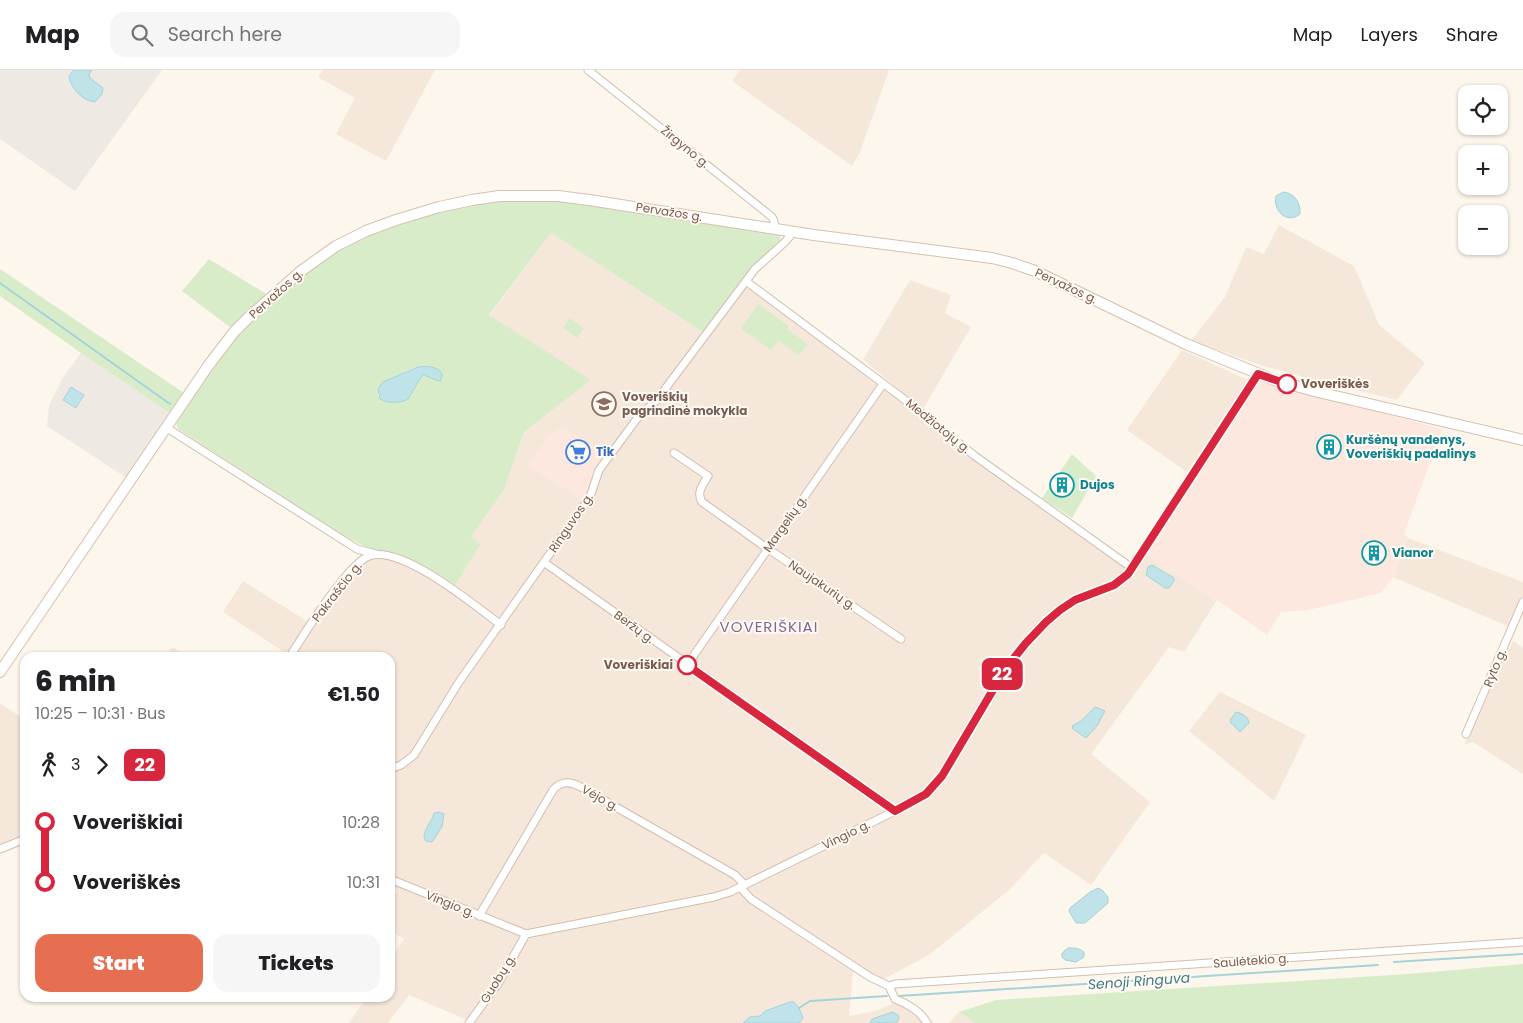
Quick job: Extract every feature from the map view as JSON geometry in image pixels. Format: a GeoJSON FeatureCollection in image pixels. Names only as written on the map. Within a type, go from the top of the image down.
{"type":"FeatureCollection","features":[{"type":"Feature","properties":{"kind":"main road","name":"Pervažos g."},"geometry":{"type":"LineString","coordinates":[[0,672],[222,348],[249,317],[319,256],[351,238],[396,220],[472,200],[499,196],[529,195],[589,200],[775,229],[965,254],[1012,263],[1050,278],[1193,347],[1258,374],[1318,392],[1523,440]]}},
{"type":"Feature","properties":{"kind":"street","name":"Žirgyno g."},"geometry":{"type":"LineString","coordinates":[[588,70],[772,217],[775,229]]}},
{"type":"Feature","properties":{"kind":"street","name":"Ringuvos g."},"geometry":{"type":"LineString","coordinates":[[395,767],[414,755],[458,682],[590,498],[599,470],[606,460],[639,416],[656,401],[746,282],[765,260],[785,242],[792,231]]}},
{"type":"Feature","properties":{"kind":"street","name":"Medžiotojų g."},"geometry":{"type":"LineString","coordinates":[[746,282],[900,396],[975,456],[1132,568]]}},
{"type":"Feature","properties":{"kind":"street","name":"Vingio g."},"geometry":{"type":"LineString","coordinates":[[395,881],[526,934],[705,898],[743,886],[926,794],[942,776],[1006,668],[1039,629],[1060,610],[1075,600],[1122,580],[1132,568],[1258,374]]}},
{"type":"Feature","properties":{"kind":"street","name":"Margelių g."},"geometry":{"type":"LineString","coordinates":[[687,665],[883,384]]}},
{"type":"Feature","properties":{"kind":"street"},"geometry":{"type":"LineString","coordinates":[[167,428],[357,549],[397,558],[419,568],[501,624]]}},
{"type":"Feature","properties":{"kind":"street","name":"Naujakurių g."},"geometry":{"type":"LineString","coordinates":[[674,453],[708,476],[699,492],[699,498],[702,502],[901,639]]}},
{"type":"Feature","properties":{"kind":"street"},"geometry":{"type":"LineString","coordinates":[[357,549],[359,562]]}},
{"type":"Feature","properties":{"kind":"street","name":"Pakraščio g."},"geometry":{"type":"LineString","coordinates":[[294,652],[326,602],[359,562],[378,554]]}},
{"type":"Feature","properties":{"kind":"street","name":"Beržų g."},"geometry":{"type":"LineString","coordinates":[[545,563],[895,811]]}},
{"type":"Feature","properties":{"kind":"street","name":"Ryto g."},"geometry":{"type":"LineString","coordinates":[[1466,734],[1523,602]]}},
{"type":"Feature","properties":{"kind":"street","name":"Vėjo g."},"geometry":{"type":"LineString","coordinates":[[479,916],[553,790],[557,785],[567,782],[579,786],[735,875],[743,886]]}},
{"type":"Feature","properties":{"kind":"street"},"geometry":{"type":"LineString","coordinates":[[0,849],[20,841]]}},
{"type":"Feature","properties":{"kind":"street"},"geometry":{"type":"LineString","coordinates":[[743,886],[750,899],[862,972],[889,986],[895,999],[919,1014],[927,1023]]}},
{"type":"Feature","properties":{"kind":"street","name":"Guobų g."},"geometry":{"type":"LineString","coordinates":[[469,1023],[499,982],[526,934]]}},
{"type":"Feature","properties":{"kind":"street","name":"Saulėtekio g."},"geometry":{"type":"LineString","coordinates":[[889,986],[916,982],[1523,942]]}},
{"type":"Feature","properties":{"kind":"shaded area"},"geometry":{"type":"Polygon","coordinates":[[[0,70],[162,70],[75,191],[0,139],[0,70]]]}},
{"type":"Feature","properties":{"kind":"shaded area"},"geometry":{"type":"Polygon","coordinates":[[[323,70],[435,70],[386,161],[336,134],[355,98],[318,77],[323,70]]]}},
{"type":"Feature","properties":{"kind":"shaded area"},"geometry":{"type":"Polygon","coordinates":[[[740,70],[889,70],[860,152],[852,166],[732,81],[740,70]]]}},
{"type":"Feature","properties":{"kind":"shaded area"},"geometry":{"type":"Polygon","coordinates":[[[1279,225],[1354,266],[1379,325],[1425,363],[1397,400],[1264,366],[1191,341],[1225,297],[1246,247],[1264,254],[1279,225]]]}},
{"type":"Feature","properties":{"kind":"shaded area"},"geometry":{"type":"Polygon","coordinates":[[[551,233],[704,333],[741,283],[1132,573],[1145,555],[1217,600],[1184,652],[1169,647],[1091,754],[1150,802],[1091,885],[1044,853],[1009,890],[929,955],[882,980],[854,963],[849,1016],[875,1011],[902,1000],[934,1023],[465,1023],[467,1020],[409,995],[388,1023],[349,1023],[363,1002],[395,1002],[395,952],[404,939],[395,933],[395,894],[397,890],[395,889],[395,652],[284,652],[223,612],[243,581],[310,623],[332,590],[366,547],[417,563],[454,587],[481,544],[471,537],[504,490],[524,432],[590,380],[489,316],[551,233]]]}},
{"type":"Feature","properties":{"kind":"shaded area"},"geometry":{"type":"Polygon","coordinates":[[[910,280],[951,295],[945,313],[971,327],[923,409],[863,360],[910,280]]]}},
{"type":"Feature","properties":{"kind":"shaded area"},"geometry":{"type":"Polygon","coordinates":[[[1182,350],[1248,380],[1187,472],[1127,430],[1182,350]]]}},
{"type":"Feature","properties":{"kind":"shaded area"},"geometry":{"type":"Polygon","coordinates":[[[81,353],[171,414],[127,478],[47,426],[49,406],[62,379],[81,353]]]}},
{"type":"Feature","properties":{"kind":"shaded area"},"geometry":{"type":"Polygon","coordinates":[[[1259,380],[1442,429],[1404,534],[1408,538],[1393,577],[1381,593],[1308,610],[1281,612],[1267,635],[1217,600],[1145,555],[1259,380]]]}},
{"type":"Feature","properties":{"kind":"shaded area"},"geometry":{"type":"Polygon","coordinates":[[[562,425],[610,458],[581,499],[529,466],[545,441],[562,425]]]}},
{"type":"Feature","properties":{"kind":"shaded area"},"geometry":{"type":"Polygon","coordinates":[[[1408,538],[1523,582],[1523,602],[1512,628],[1393,577],[1408,538]]]}},
{"type":"Feature","properties":{"kind":"shaded area"},"geometry":{"type":"Polygon","coordinates":[[[1513,641],[1523,648],[1523,774],[1473,742],[1464,745],[1513,641]]]}},
{"type":"Feature","properties":{"kind":"shaded area"},"geometry":{"type":"Polygon","coordinates":[[[172,647],[180,652],[168,652],[172,647]]]}},
{"type":"Feature","properties":{"kind":"shaded area"},"geometry":{"type":"Polygon","coordinates":[[[1220,692],[1306,735],[1274,801],[1189,731],[1220,692]]]}},
{"type":"Feature","properties":{"kind":"shaded area"},"geometry":{"type":"Polygon","coordinates":[[[0,703],[20,717],[20,836],[0,846],[0,703]]]}},
{"type":"Feature","properties":{"kind":"shaded area"},"geometry":{"type":"Polygon","coordinates":[[[959,1012],[975,1023],[949,1023],[959,1012]]]}},
{"type":"Feature","properties":{"kind":"green space"},"geometry":{"type":"Polygon","coordinates":[[[551,199],[779,234],[781,240],[757,263],[704,333],[551,233],[489,315],[591,380],[524,432],[504,490],[471,537],[481,544],[454,587],[417,563],[366,547],[344,536],[178,429],[176,423],[177,418],[215,360],[237,335],[306,270],[332,253],[392,224],[481,201],[551,199]],[[424,366],[411,369],[380,385],[378,396],[408,399],[421,376],[429,376],[438,381],[424,366]]]}},
{"type":"Feature","properties":{"kind":"green space"},"geometry":{"type":"Polygon","coordinates":[[[209,259],[268,295],[231,328],[182,291],[209,259]]]}},
{"type":"Feature","properties":{"kind":"green space"},"geometry":{"type":"Polygon","coordinates":[[[0,269],[184,393],[171,414],[0,296],[0,269]]]}},
{"type":"Feature","properties":{"kind":"green space"},"geometry":{"type":"Polygon","coordinates":[[[758,304],[789,326],[787,329],[808,344],[799,355],[778,341],[771,350],[741,329],[758,304]]]}},
{"type":"Feature","properties":{"kind":"green space"},"geometry":{"type":"Polygon","coordinates":[[[570,318],[584,328],[577,338],[563,327],[570,318]]]}},
{"type":"Feature","properties":{"kind":"green space"},"geometry":{"type":"Polygon","coordinates":[[[1072,454],[1096,476],[1072,518],[1042,498],[1072,454]]]}},
{"type":"Feature","properties":{"kind":"green space"},"geometry":{"type":"Polygon","coordinates":[[[1523,964],[1523,1023],[975,1023],[959,1012],[996,1000],[1408,974],[1523,964]]]}},
{"type":"Feature","properties":{"kind":"water"},"geometry":{"type":"Polygon","coordinates":[[[74,70],[92,70],[89,74],[90,78],[103,88],[102,94],[95,102],[86,99],[72,85],[69,76],[74,70]]]}},
{"type":"Feature","properties":{"kind":"water"},"geometry":{"type":"Polygon","coordinates":[[[1283,192],[1290,194],[1296,199],[1300,214],[1290,218],[1278,211],[1275,201],[1276,196],[1283,192]]]}},
{"type":"Feature","properties":{"kind":"water"},"geometry":{"type":"Polygon","coordinates":[[[418,367],[438,369],[442,374],[441,380],[438,381],[424,375],[408,399],[387,402],[380,399],[378,389],[383,382],[418,367]]]}},
{"type":"Feature","properties":{"kind":"water"},"geometry":{"type":"Polygon","coordinates":[[[71,387],[84,395],[76,408],[63,400],[71,387]]]}},
{"type":"Feature","properties":{"kind":"water"},"geometry":{"type":"Polygon","coordinates":[[[1152,565],[1174,578],[1169,588],[1165,588],[1146,575],[1148,567],[1152,565]]]}},
{"type":"Feature","properties":{"kind":"water"},"geometry":{"type":"Polygon","coordinates":[[[1095,707],[1105,711],[1097,726],[1086,738],[1073,729],[1072,726],[1081,721],[1095,707]]]}},
{"type":"Feature","properties":{"kind":"water"},"geometry":{"type":"Polygon","coordinates":[[[1236,712],[1241,713],[1249,721],[1240,732],[1230,720],[1236,712]]]}},
{"type":"Feature","properties":{"kind":"water"},"geometry":{"type":"Polygon","coordinates":[[[434,813],[444,814],[442,827],[432,842],[426,841],[424,834],[434,813]]]}},
{"type":"Feature","properties":{"kind":"water"},"geometry":{"type":"Polygon","coordinates":[[[1098,888],[1108,897],[1108,903],[1085,923],[1076,923],[1069,911],[1070,908],[1098,888]]]}},
{"type":"Feature","properties":{"kind":"water"},"geometry":{"type":"Polygon","coordinates":[[[1068,948],[1077,948],[1084,952],[1084,957],[1076,962],[1065,960],[1062,957],[1062,953],[1068,948]]]}},
{"type":"Feature","properties":{"kind":"water"},"geometry":{"type":"Polygon","coordinates":[[[794,1002],[799,1008],[803,1018],[799,1023],[743,1023],[750,1017],[760,1016],[765,1011],[794,1002]]]}},
{"type":"Feature","properties":{"kind":"water"},"geometry":{"type":"Polygon","coordinates":[[[893,1012],[898,1015],[899,1019],[896,1023],[870,1023],[872,1019],[893,1012]]]}},
{"type":"Feature","properties":{"kind":"waterway"},"geometry":{"type":"LineString","coordinates":[[0,283],[170,404]]}},
{"type":"Feature","properties":{"kind":"waterway","name":"Senoji Ringuva"},"geometry":{"type":"LineString","coordinates":[[1394,962],[1523,954]]}},
{"type":"Feature","properties":{"kind":"waterway","name":"Senoji Ringuva"},"geometry":{"type":"LineString","coordinates":[[899,996],[1378,965]]}},
{"type":"Feature","properties":{"kind":"waterway","name":"Senoji Ringuva"},"geometry":{"type":"LineString","coordinates":[[799,1008],[810,1001],[887,996]]}},
{"type":"Feature","properties":{"kind":"bus line","name":"22"},"geometry":{"type":"LineString","coordinates":[[687,665],[895,811],[926,794],[942,776],[1006,668],[1046,622],[1075,600],[1114,585],[1128,574],[1258,374],[1287,384]]}},
{"type":"Feature","properties":{"kind":"place","name":"Voveriškės"},"geometry":{"type":"Point","coordinates":[1287,384]}},
{"type":"Feature","properties":{"kind":"place","name":"Voveriškių pagrindinė mokykla"},"geometry":{"type":"Point","coordinates":[604,404]}},
{"type":"Feature","properties":{"kind":"place","name":"Kuršėnų vandenys, Voveriškių padalinys"},"geometry":{"type":"Point","coordinates":[1329,447]}},
{"type":"Feature","properties":{"kind":"place","name":"Tik"},"geometry":{"type":"Point","coordinates":[578,452]}},
{"type":"Feature","properties":{"kind":"place","name":"Dujos"},"geometry":{"type":"Point","coordinates":[1062,485]}},
{"type":"Feature","properties":{"kind":"place","name":"Vianor"},"geometry":{"type":"Point","coordinates":[1374,553]}},
{"type":"Feature","properties":{"kind":"place","name":"Voveriškiai"},"geometry":{"type":"Point","coordinates":[687,665]}},
{"type":"Feature","properties":{"kind":"district","name":"VOVERIŠKIAI"},"geometry":{"type":"Point","coordinates":[769,627]}}]}
